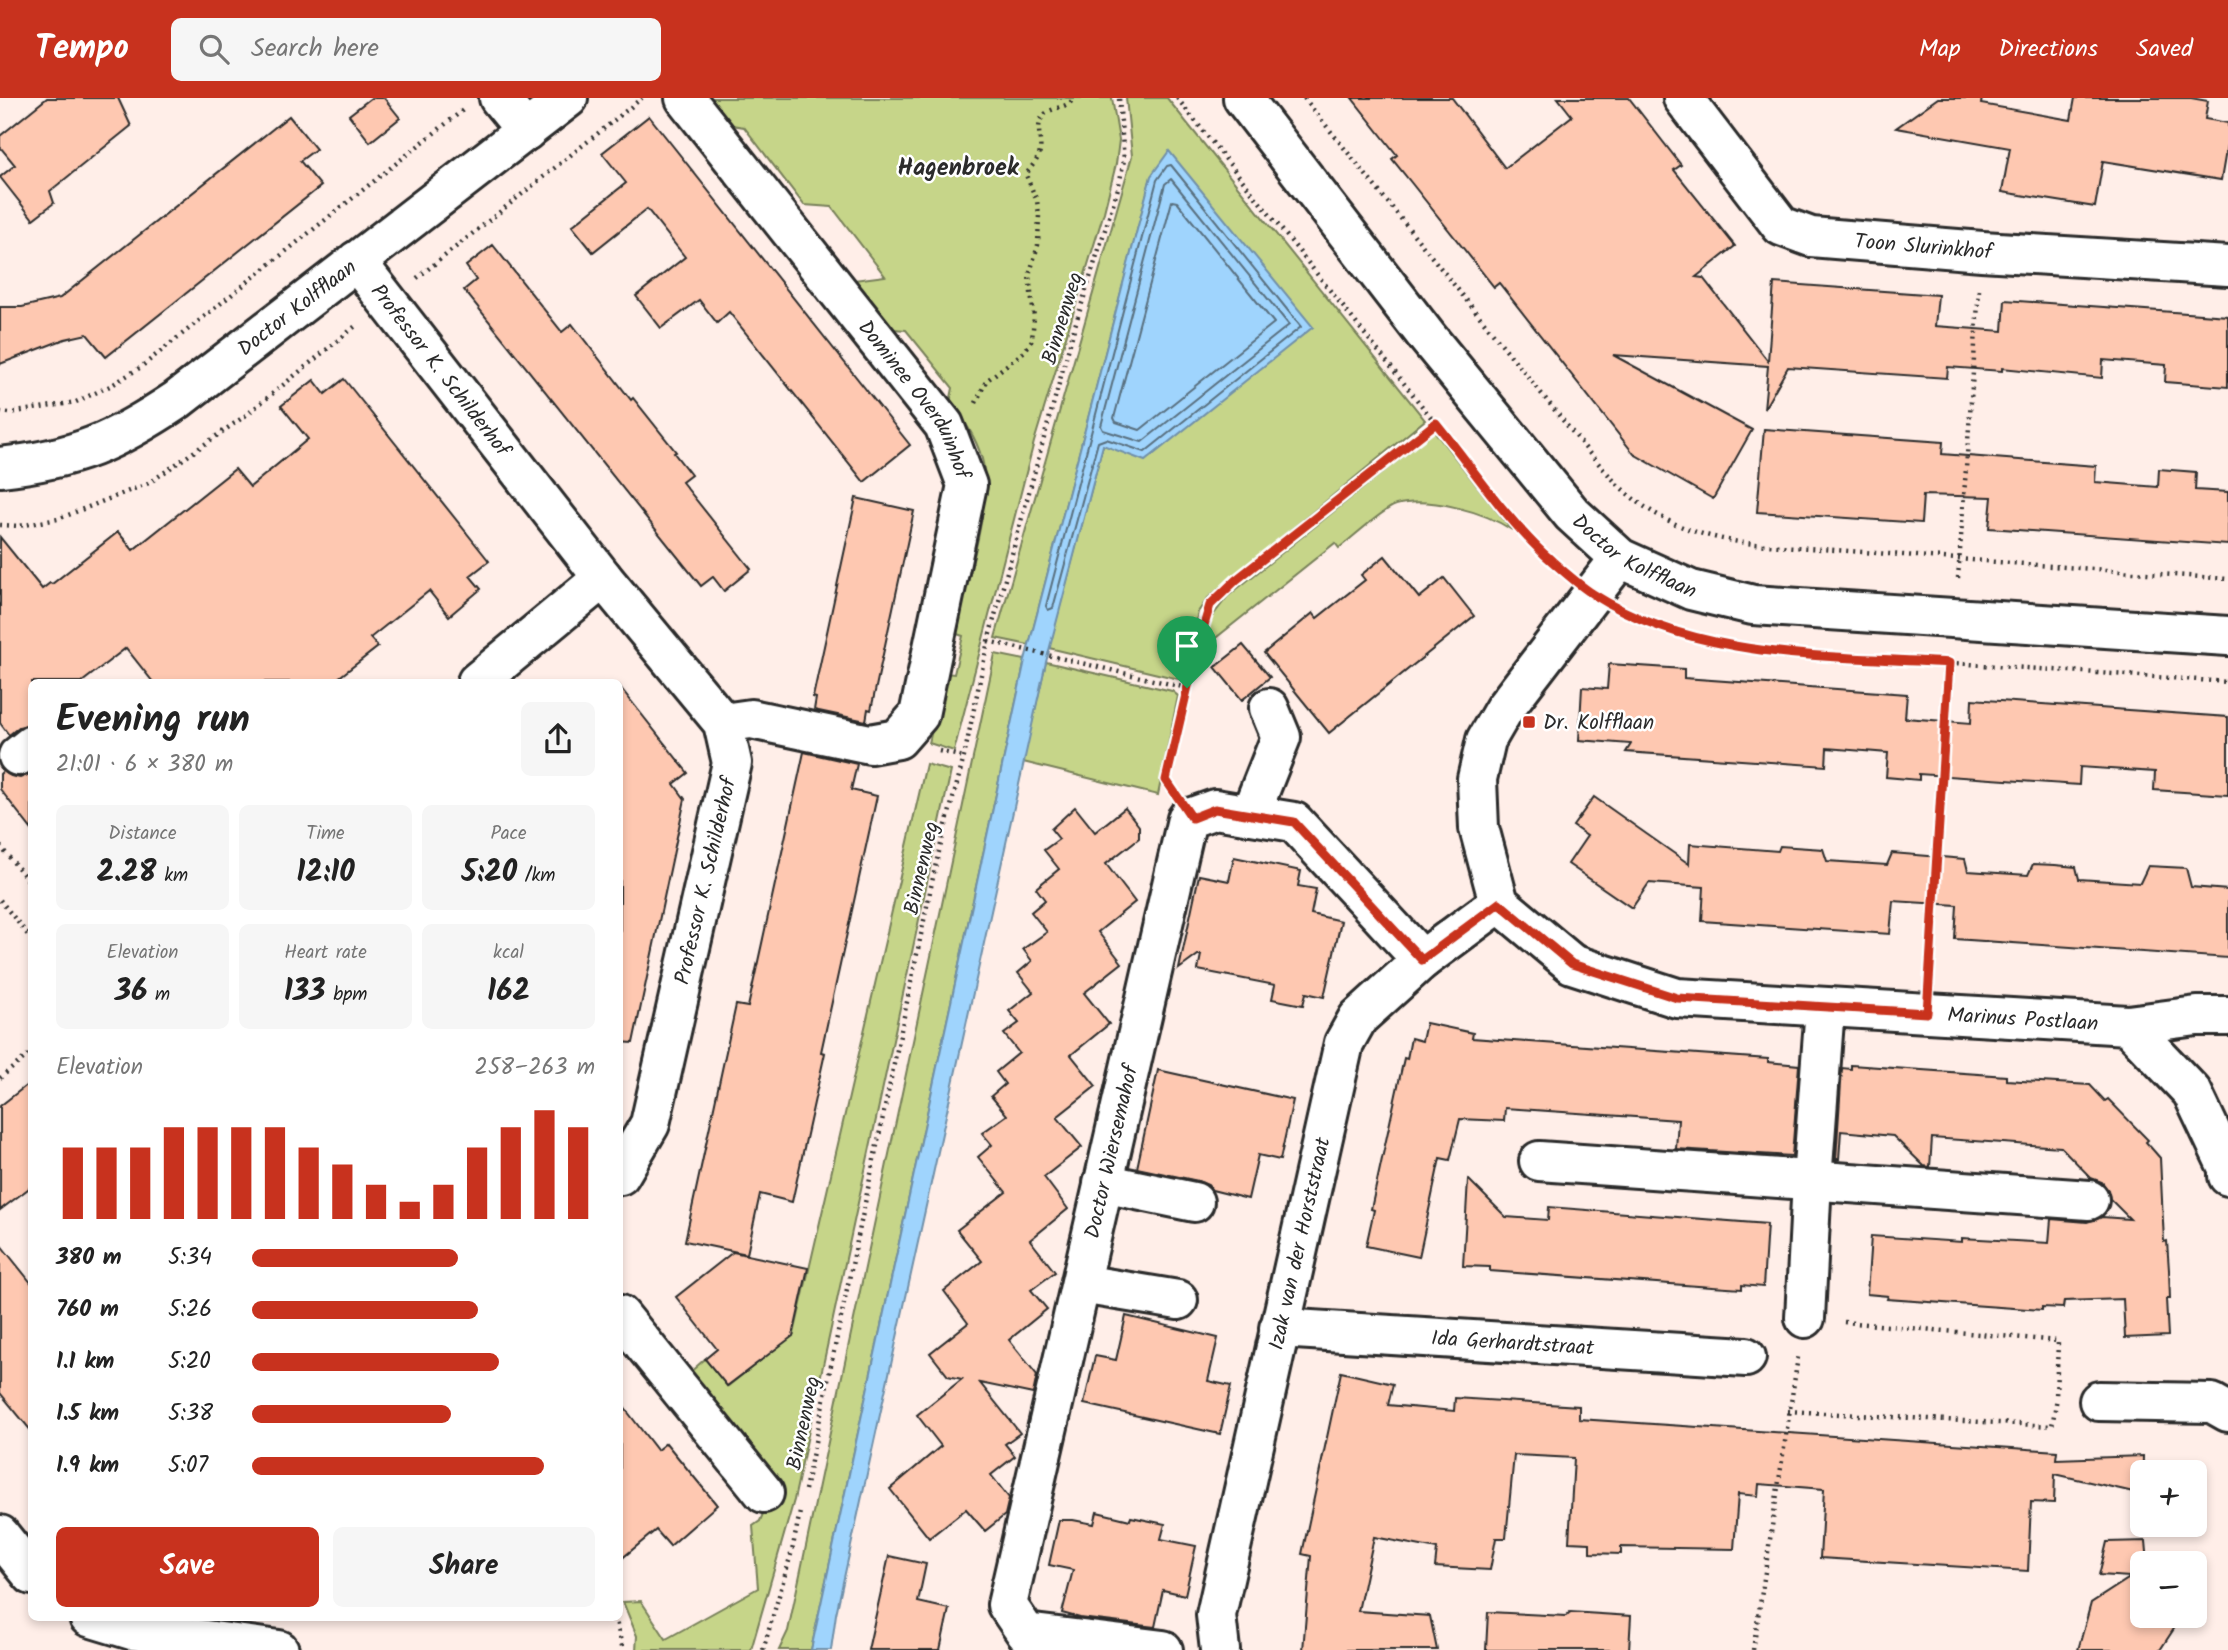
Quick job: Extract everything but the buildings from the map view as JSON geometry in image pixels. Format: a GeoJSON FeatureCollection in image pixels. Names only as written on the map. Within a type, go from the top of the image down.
{"type":"FeatureCollection","features":[{"type":"Feature","properties":{"kind":"street","name":"Doctor Kolfflaan"},"geometry":{"type":"LineString","coordinates":[[0,467],[68,456],[123,434],[177,400],[568,98]]}},
{"type":"Feature","properties":{"kind":"street","name":"Dominee Overduinhof"},"geometry":{"type":"LineString","coordinates":[[685,98],[944,425],[967,485],[919,715],[898,739],[870,744],[751,719],[723,723]]}},
{"type":"Feature","properties":{"kind":"street","name":"Doctor Kolfflaan"},"geometry":{"type":"LineString","coordinates":[[1243,98],[1428,338],[1572,514],[1620,558],[1691,590],[1753,606],[2228,636]]}},
{"type":"Feature","properties":{"kind":"street","name":"Toon Slurinkhof"},"geometry":{"type":"LineString","coordinates":[[1683,98],[1781,226],[1811,237],[2228,267]]}},
{"type":"Feature","properties":{"kind":"street"},"geometry":{"type":"LineString","coordinates":[[483,103],[526,131]]}},
{"type":"Feature","properties":{"kind":"street","name":"Professor K. Schilderhof"},"geometry":{"type":"LineString","coordinates":[[356,261],[603,578],[723,723],[732,763],[650,1124],[623,1170]]}},
{"type":"Feature","properties":{"kind":"street"},"geometry":{"type":"LineString","coordinates":[[1499,903],[1479,828],[1477,779],[1486,740],[1504,709],[1620,558]]}},
{"type":"Feature","properties":{"kind":"street"},"geometry":{"type":"LineString","coordinates":[[481,679],[603,578]]}},
{"type":"Feature","properties":{"kind":"street"},"geometry":{"type":"LineString","coordinates":[[1250,815],[1281,737],[1269,708]]}},
{"type":"Feature","properties":{"kind":"street"},"geometry":{"type":"LineString","coordinates":[[1192,818],[1215,809],[1294,822],[1422,960]]}},
{"type":"Feature","properties":{"kind":"street","name":"Doctor Wiersemahof"},"geometry":{"type":"LineString","coordinates":[[1163,1650],[1026,1633],[1007,1605],[1187,820],[1192,818]]}},
{"type":"Feature","properties":{"kind":"street","name":"Izak van der Horststraat"},"geometry":{"type":"LineString","coordinates":[[1220,1650],[1216,1615],[1344,1043],[1357,1018],[1422,960],[1499,903]]}},
{"type":"Feature","properties":{"kind":"street","name":"Marinus Postlaan"},"geometry":{"type":"LineString","coordinates":[[1499,903],[1572,964],[1677,998],[2129,1026],[2197,1016],[2228,1016]]}},
{"type":"Feature","properties":{"kind":"street"},"geometry":{"type":"LineString","coordinates":[[1805,1318],[1825,1007]]}},
{"type":"Feature","properties":{"kind":"street","name":"Marinus Postlaan"},"geometry":{"type":"LineString","coordinates":[[2129,1026],[2192,1092],[2228,1168],[2228,1176]]}},
{"type":"Feature","properties":{"kind":"street"},"geometry":{"type":"LineString","coordinates":[[1539,1161],[2089,1200]]}},
{"type":"Feature","properties":{"kind":"street"},"geometry":{"type":"LineString","coordinates":[[1103,1184],[1194,1202]]}},
{"type":"Feature","properties":{"kind":"street"},"geometry":{"type":"LineString","coordinates":[[1081,1284],[1178,1300]]}},
{"type":"Feature","properties":{"kind":"street"},"geometry":{"type":"LineString","coordinates":[[623,1319],[764,1493]]}},
{"type":"Feature","properties":{"kind":"street","name":"Ida Gerhardtstraat"},"geometry":{"type":"LineString","coordinates":[[1279,1328],[1746,1357]]}},
{"type":"Feature","properties":{"kind":"street"},"geometry":{"type":"LineString","coordinates":[[2099,1401],[2213,1403],[2228,1412]]}},
{"type":"Feature","properties":{"kind":"street"},"geometry":{"type":"LineString","coordinates":[[0,1535],[28,1570]]}},
{"type":"Feature","properties":{"kind":"street"},"geometry":{"type":"LineString","coordinates":[[96,1621],[130,1640],[279,1650]]}},
{"type":"Feature","properties":{"kind":"path"},"geometry":{"type":"LineString","coordinates":[[0,525],[19,526],[58,519],[149,483],[244,416],[642,98]]}},
{"type":"Feature","properties":{"kind":"path"},"geometry":{"type":"LineString","coordinates":[[948,436],[966,422],[986,381],[1025,351],[1032,340],[1034,317],[1029,276],[1038,245],[1039,214],[1037,201],[1026,175],[1040,154],[1039,126],[1043,118],[1050,111],[1067,105],[1073,98]]}},
{"type":"Feature","properties":{"kind":"path","name":"Binnenweg"},"geometry":{"type":"LineString","coordinates":[[763,1650],[792,1551],[936,863],[964,757],[988,641],[1074,329],[1119,185],[1124,160],[1119,98]]}},
{"type":"Feature","properties":{"kind":"path"},"geometry":{"type":"LineString","coordinates":[[1177,98],[1519,528],[1593,594],[1665,628],[1751,649],[2228,682]]}},
{"type":"Feature","properties":{"kind":"path"},"geometry":{"type":"LineString","coordinates":[[1304,98],[1590,454],[1629,494],[1664,518],[1696,533],[1722,541],[2228,579]]}},
{"type":"Feature","properties":{"kind":"path"},"geometry":{"type":"LineString","coordinates":[[0,412],[10,413],[76,402],[113,385],[141,367],[483,103]]}},
{"type":"Feature","properties":{"kind":"path"},"geometry":{"type":"LineString","coordinates":[[1955,618],[1982,251]]}},
{"type":"Feature","properties":{"kind":"path"},"geometry":{"type":"LineString","coordinates":[[1192,818],[1166,780],[1210,605],[1236,580],[1436,423]]}},
{"type":"Feature","properties":{"kind":"path"},"geometry":{"type":"LineString","coordinates":[[988,641],[1187,688]]}},
{"type":"Feature","properties":{"kind":"path"},"geometry":{"type":"LineString","coordinates":[[1927,1013],[1949,663]]}},
{"type":"Feature","properties":{"kind":"path"},"geometry":{"type":"LineString","coordinates":[[0,846],[28,880]]}},
{"type":"Feature","properties":{"kind":"path"},"geometry":{"type":"LineString","coordinates":[[0,900],[28,935]]}},
{"type":"Feature","properties":{"kind":"path"},"geometry":{"type":"LineString","coordinates":[[0,1078],[28,1055]]}},
{"type":"Feature","properties":{"kind":"path"},"geometry":{"type":"LineString","coordinates":[[1753,1650],[1788,1411],[1805,1318],[2058,1341],[2052,1426],[1788,1411]]}},
{"type":"Feature","properties":{"kind":"path"},"geometry":{"type":"LineString","coordinates":[[2056,1398],[2099,1401]]}},
{"type":"Feature","properties":{"kind":"path"},"geometry":{"type":"LineString","coordinates":[[616,1621],[623,1650]]}},
{"type":"Feature","properties":{"kind":"green space"},"geometry":{"type":"Polygon","coordinates":[[[711,98],[1112,98],[1119,140],[1116,164],[1034,442],[954,751],[929,743],[945,673],[954,674],[963,636],[954,633],[981,521],[985,477],[982,459],[969,429],[950,403],[953,388],[906,330],[893,329],[854,280],[885,276],[832,207],[804,205],[744,127],[732,125],[711,98]]]}},
{"type":"Feature","properties":{"kind":"green space"},"geometry":{"type":"Polygon","coordinates":[[[1126,98],[1167,98],[1425,420],[1208,598],[1198,612],[1183,680],[1049,648],[1103,445],[1151,177],[1029,645],[995,638],[1132,156],[1126,98]]]}},
{"type":"Feature","properties":{"kind":"green space"},"geometry":{"type":"Polygon","coordinates":[[[1434,431],[1512,530],[1487,517],[1456,507],[1409,503],[1391,507],[1339,548],[1335,543],[1212,641],[1212,647],[1201,655],[1211,618],[1228,596],[1434,431]]]}},
{"type":"Feature","properties":{"kind":"green space"},"geometry":{"type":"Polygon","coordinates":[[[995,654],[1025,660],[811,1650],[779,1650],[788,1631],[995,654]]]}},
{"type":"Feature","properties":{"kind":"green space"},"geometry":{"type":"Polygon","coordinates":[[[1046,662],[1172,691],[1178,696],[1158,795],[1023,762],[1046,662]]]}},
{"type":"Feature","properties":{"kind":"green space"},"geometry":{"type":"Polygon","coordinates":[[[926,764],[951,771],[794,1500],[751,1650],[636,1650],[637,1636],[623,1602],[641,1601],[666,1639],[758,1588],[753,1526],[760,1521],[776,1482],[689,1373],[705,1359],[728,1386],[794,1334],[926,764]]]}},
{"type":"Feature","properties":{"kind":"water"},"geometry":{"type":"Polygon","coordinates":[[[1169,151],[1313,327],[1145,461],[1103,445],[1046,662],[836,1614],[831,1650],[811,1650],[1025,660],[1151,176],[1169,151]]]}},
{"type":"Feature","properties":{"kind":"place","name":"Dr. Kolfflaan"},"geometry":{"type":"Point","coordinates":[1529,722]}},
{"type":"Feature","properties":{"kind":"district","name":"Hagenbroek"},"geometry":{"type":"Point","coordinates":[958,167]}},
{"type":"Feature","properties":{"kind":"route"},"geometry":{"type":"LineString","coordinates":[[1436,423],[1519,528],[1545,554],[1593,594],[1632,614],[1665,628],[1751,649],[1949,663],[1927,1013],[1677,998],[1572,964],[1499,903],[1422,960],[1294,822],[1215,809],[1192,818],[1166,780],[1187,688],[1210,605],[1236,580],[1436,423]]}}]}
